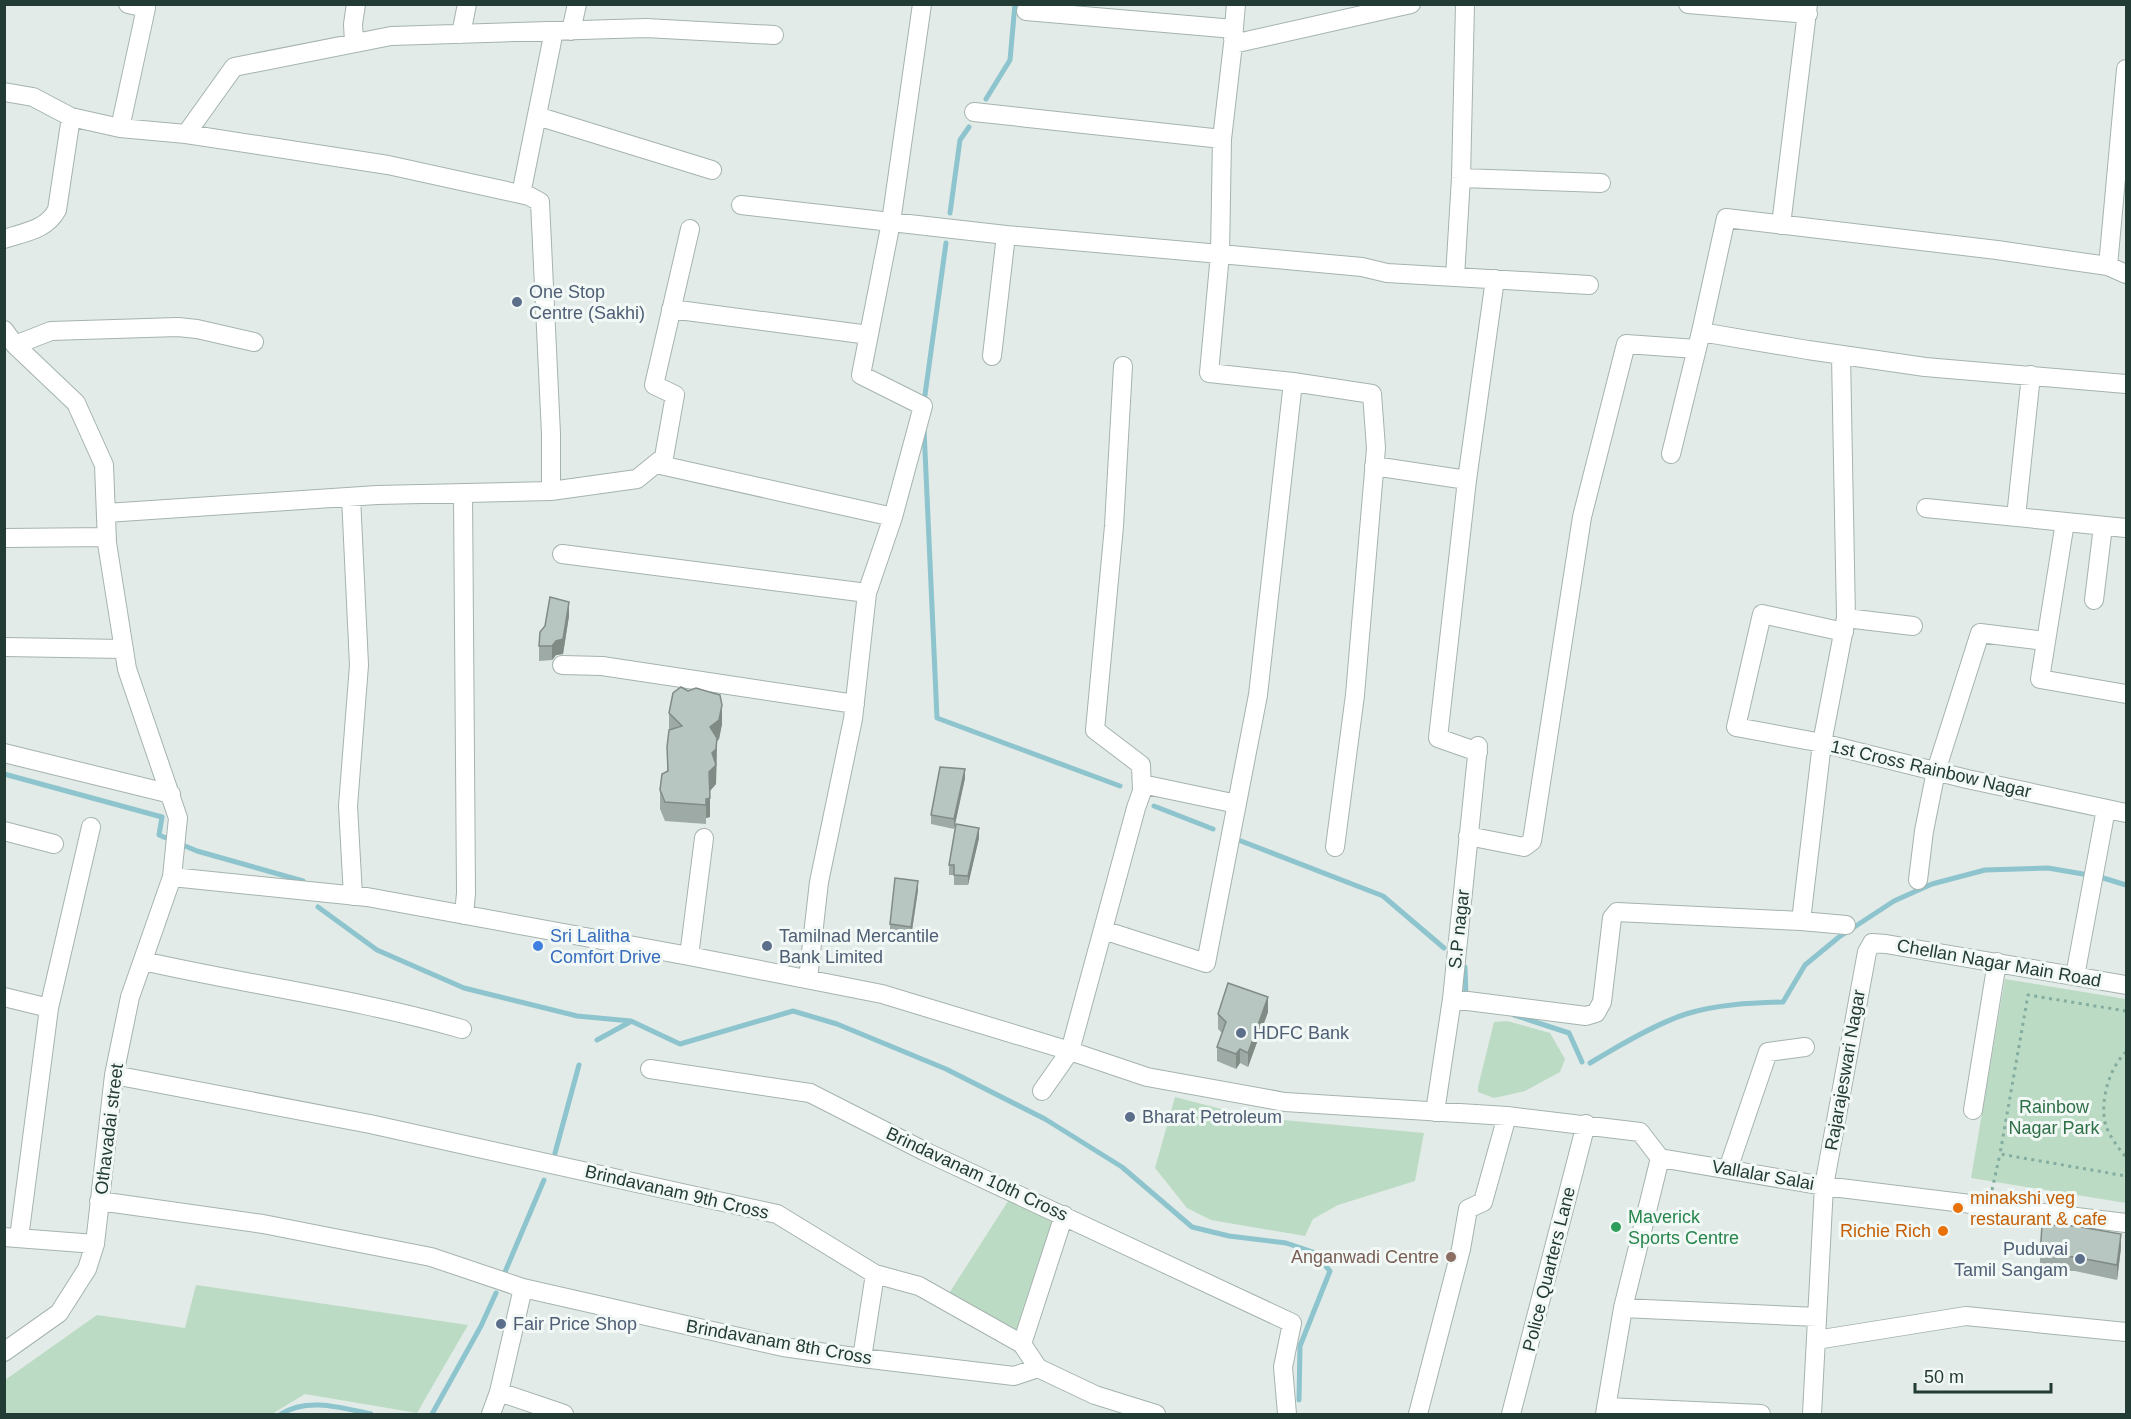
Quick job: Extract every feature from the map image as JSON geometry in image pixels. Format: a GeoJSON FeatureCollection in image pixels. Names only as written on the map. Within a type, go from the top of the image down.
{"type":"FeatureCollection","features":[{"type":"Feature","properties":{"kind":"street"},"geometry":{"type":"LineString","coordinates":[[120,128],[146,8],[128,4]]}},
{"type":"Feature","properties":{"kind":"street"},"geometry":{"type":"LineString","coordinates":[[354,43],[353,24],[356,4]]}},
{"type":"Feature","properties":{"kind":"street"},"geometry":{"type":"LineString","coordinates":[[461,34],[467,4]]}},
{"type":"Feature","properties":{"kind":"street"},"geometry":{"type":"LineString","coordinates":[[521,194],[537,116],[562,31],[577,4]]}},
{"type":"Feature","properties":{"kind":"street"},"geometry":{"type":"LineString","coordinates":[[808,979],[819,882],[855,704],[867,593],[893,518],[923,406],[861,375],[891,222],[922,4]]}},
{"type":"Feature","properties":{"kind":"street"},"geometry":{"type":"LineString","coordinates":[[1236,4],[1222,139],[1220,254],[1209,373],[1293,382],[1372,394],[1376,448],[1355,695],[1335,848]]}},
{"type":"Feature","properties":{"kind":"street"},"geometry":{"type":"LineString","coordinates":[[1026,11],[1109,11],[1234,36],[1411,4]]}},
{"type":"Feature","properties":{"kind":"street"},"geometry":{"type":"LineString","coordinates":[[1455,277],[1461,178],[1465,4]]}},
{"type":"Feature","properties":{"kind":"street"},"geometry":{"type":"LineString","coordinates":[[1688,4],[1808,9],[1781,225]]}},
{"type":"Feature","properties":{"kind":"street"},"geometry":{"type":"LineString","coordinates":[[186,134],[234,67],[391,36],[646,28],[774,35]]}},
{"type":"Feature","properties":{"kind":"street"},"geometry":{"type":"LineString","coordinates":[[2108,266],[2127,69]]}},
{"type":"Feature","properties":{"kind":"street"},"geometry":{"type":"LineString","coordinates":[[4,92],[33,98],[71,117],[120,128],[186,134],[388,165],[521,194],[540,202],[551,491]]}},
{"type":"Feature","properties":{"kind":"street"},"geometry":{"type":"LineString","coordinates":[[974,112],[1222,139]]}},
{"type":"Feature","properties":{"kind":"street"},"geometry":{"type":"LineString","coordinates":[[537,116],[712,170]]}},
{"type":"Feature","properties":{"kind":"street"},"geometry":{"type":"LineString","coordinates":[[4,239],[40,227],[51,220],[57,210],[71,117]]}},
{"type":"Feature","properties":{"kind":"street"},"geometry":{"type":"LineString","coordinates":[[1461,178],[1601,183]]}},
{"type":"Feature","properties":{"kind":"street"},"geometry":{"type":"LineString","coordinates":[[741,205],[1006,235],[1362,267],[1387,273],[1589,285]]}},
{"type":"Feature","properties":{"kind":"street"},"geometry":{"type":"LineString","coordinates":[[1671,454],[1726,218],[1998,250],[2108,266],[2127,273]]}},
{"type":"Feature","properties":{"kind":"street"},"geometry":{"type":"LineString","coordinates":[[106,513],[351,496],[551,491],[637,479],[664,457],[675,395],[654,385],[690,229]]}},
{"type":"Feature","properties":{"kind":"street"},"geometry":{"type":"LineString","coordinates":[[992,356],[1006,235]]}},
{"type":"Feature","properties":{"kind":"street"},"geometry":{"type":"LineString","coordinates":[[1374,466],[1467,480],[1495,279]]}},
{"type":"Feature","properties":{"kind":"street"},"geometry":{"type":"LineString","coordinates":[[671,309],[869,334]]}},
{"type":"Feature","properties":{"kind":"street"},"geometry":{"type":"LineString","coordinates":[[10,338],[51,331],[178,327],[254,342]]}},
{"type":"Feature","properties":{"kind":"street","name":"Othavadai street"},"geometry":{"type":"LineString","coordinates":[[4,1352],[59,1313],[87,1269],[95,1244],[114,1075],[130,997],[173,869],[177,818],[171,794],[127,669],[106,537],[104,465],[76,403],[10,338]]}},
{"type":"Feature","properties":{"kind":"street"},"geometry":{"type":"LineString","coordinates":[[1468,836],[1524,847],[1532,842],[1582,517],[1626,344],[1699,340],[1841,355],[1925,367],[2127,384]]}},
{"type":"Feature","properties":{"kind":"street"},"geometry":{"type":"LineString","coordinates":[[1801,921],[1822,743],[1845,625],[1841,355]]}},
{"type":"Feature","properties":{"kind":"street"},"geometry":{"type":"LineString","coordinates":[[1042,1091],[1070,1051],[1142,790],[1142,765],[1095,730],[1114,526],[1123,366]]}},
{"type":"Feature","properties":{"kind":"street"},"geometry":{"type":"LineString","coordinates":[[2016,517],[2031,375]]}},
{"type":"Feature","properties":{"kind":"street"},"geometry":{"type":"LineString","coordinates":[[1103,930],[1206,963],[1258,695],[1293,382]]}},
{"type":"Feature","properties":{"kind":"street"},"geometry":{"type":"LineString","coordinates":[[656,464],[893,518]]}},
{"type":"Feature","properties":{"kind":"street","name":"S.P nagar"},"geometry":{"type":"LineString","coordinates":[[1435,1112],[1452,999],[1478,749],[1438,738],[1467,480]]}},
{"type":"Feature","properties":{"kind":"street"},"geometry":{"type":"LineString","coordinates":[[464,493],[466,893],[464,915]]}},
{"type":"Feature","properties":{"kind":"street"},"geometry":{"type":"LineString","coordinates":[[351,496],[359,665],[348,806],[353,896]]}},
{"type":"Feature","properties":{"kind":"street"},"geometry":{"type":"LineString","coordinates":[[1926,508],[2127,528]]}},
{"type":"Feature","properties":{"kind":"street"},"geometry":{"type":"LineString","coordinates":[[2065,522],[2040,678],[2127,694]]}},
{"type":"Feature","properties":{"kind":"street"},"geometry":{"type":"LineString","coordinates":[[2094,600],[2103,526]]}},
{"type":"Feature","properties":{"kind":"street"},"geometry":{"type":"LineString","coordinates":[[4,538],[106,537]]}},
{"type":"Feature","properties":{"kind":"street"},"geometry":{"type":"LineString","coordinates":[[562,554],[867,593]]}},
{"type":"Feature","properties":{"kind":"street","name":"1st Cross Rainbow Nagar"},"geometry":{"type":"LineString","coordinates":[[1845,625],[1762,614],[1736,727],[1822,743],[2127,813]]}},
{"type":"Feature","properties":{"kind":"street"},"geometry":{"type":"LineString","coordinates":[[1845,625],[1913,626]]}},
{"type":"Feature","properties":{"kind":"street"},"geometry":{"type":"LineString","coordinates":[[1918,880],[1924,831],[1936,771],[1980,633],[2045,641]]}},
{"type":"Feature","properties":{"kind":"street"},"geometry":{"type":"LineString","coordinates":[[4,647],[124,650]]}},
{"type":"Feature","properties":{"kind":"street"},"geometry":{"type":"LineString","coordinates":[[562,665],[602,666],[855,704]]}},
{"type":"Feature","properties":{"kind":"street"},"geometry":{"type":"LineString","coordinates":[[4,753],[171,794]]}},
{"type":"Feature","properties":{"kind":"street"},"geometry":{"type":"LineString","coordinates":[[1142,784],[1237,804]]}},
{"type":"Feature","properties":{"kind":"street"},"geometry":{"type":"LineString","coordinates":[[2075,976],[2106,809]]}},
{"type":"Feature","properties":{"kind":"street"},"geometry":{"type":"LineString","coordinates":[[91,827],[49,1008],[12,1237],[95,1244]]}},
{"type":"Feature","properties":{"kind":"street"},"geometry":{"type":"LineString","coordinates":[[4,831],[54,844]]}},
{"type":"Feature","properties":{"kind":"street"},"geometry":{"type":"LineString","coordinates":[[689,956],[704,838]]}},
{"type":"Feature","properties":{"kind":"street"},"geometry":{"type":"LineString","coordinates":[[173,869],[464,915],[882,994],[1147,1077],[1286,1102],[1507,1116],[1640,1131],[1660,1158],[1623,1308],[1606,1411],[1761,1414]]}},
{"type":"Feature","properties":{"kind":"street"},"geometry":{"type":"LineString","coordinates":[[1452,999],[1586,1016],[1596,1012],[1602,1002],[1612,918],[1617,912],[1846,925]]}},
{"type":"Feature","properties":{"kind":"street","name":"Chellan Nagar Main Road"},"geometry":{"type":"LineString","coordinates":[[1872,944],[1886,944],[1998,962],[2127,985]]}},
{"type":"Feature","properties":{"kind":"street","name":"Rajarajeswari Nagar"},"geometry":{"type":"LineString","coordinates":[[1812,1414],[1824,1186],[1867,952],[1872,944]]}},
{"type":"Feature","properties":{"kind":"street"},"geometry":{"type":"LineString","coordinates":[[143,961],[219,979],[416,1016],[462,1029]]}},
{"type":"Feature","properties":{"kind":"street"},"geometry":{"type":"LineString","coordinates":[[1973,1110],[1998,962]]}},
{"type":"Feature","properties":{"kind":"street"},"geometry":{"type":"LineString","coordinates":[[4,997],[49,1008]]}},
{"type":"Feature","properties":{"kind":"street"},"geometry":{"type":"LineString","coordinates":[[1728,1169],[1768,1052],[1805,1047]]}},
{"type":"Feature","properties":{"kind":"street","name":"Brindavanam 10th Cross"},"geometry":{"type":"LineString","coordinates":[[650,1069],[810,1093],[924,1151],[1292,1323],[1282,1367],[1287,1414]]}},
{"type":"Feature","properties":{"kind":"street","name":"Brindavanam 9th Cross"},"geometry":{"type":"LineString","coordinates":[[114,1075],[370,1124],[777,1215],[875,1274],[919,1286],[1022,1344],[1038,1368]]}},
{"type":"Feature","properties":{"kind":"street"},"geometry":{"type":"LineString","coordinates":[[1418,1414],[1461,1249],[1468,1209],[1484,1202],[1507,1116]]}},
{"type":"Feature","properties":{"kind":"street","name":"Police Quarters Lane"},"geometry":{"type":"LineString","coordinates":[[1511,1414],[1586,1124]]}},
{"type":"Feature","properties":{"kind":"street","name":"Vallalar Salai"},"geometry":{"type":"LineString","coordinates":[[1660,1158],[1824,1186],[2127,1223]]}},
{"type":"Feature","properties":{"kind":"street","name":"Brindavanam 8th Cross"},"geometry":{"type":"LineString","coordinates":[[99,1201],[263,1224],[431,1257],[523,1288],[783,1347],[1014,1376],[1038,1368]]}},
{"type":"Feature","properties":{"kind":"street"},"geometry":{"type":"LineString","coordinates":[[1022,1344],[1064,1215]]}},
{"type":"Feature","properties":{"kind":"street"},"geometry":{"type":"LineString","coordinates":[[861,1358],[875,1274]]}},
{"type":"Feature","properties":{"kind":"street"},"geometry":{"type":"LineString","coordinates":[[491,1414],[499,1392],[523,1288]]}},
{"type":"Feature","properties":{"kind":"street"},"geometry":{"type":"LineString","coordinates":[[1623,1308],[1817,1317]]}},
{"type":"Feature","properties":{"kind":"street"},"geometry":{"type":"LineString","coordinates":[[1816,1340],[1966,1316],[2127,1332]]}},
{"type":"Feature","properties":{"kind":"street"},"geometry":{"type":"LineString","coordinates":[[1038,1368],[1095,1395],[1156,1414]]}},
{"type":"Feature","properties":{"kind":"street"},"geometry":{"type":"LineString","coordinates":[[499,1392],[564,1414]]}},
{"type":"Feature","properties":{"kind":"path"},"geometry":{"type":"LineString","coordinates":[[1989,1206],[2028,995],[2127,1011]]}},
{"type":"Feature","properties":{"kind":"path"},"geometry":{"type":"LineString","coordinates":[[2127,1052],[2121,1057],[2110,1076],[2104,1102],[2106,1126],[2120,1150],[2127,1157]]}},
{"type":"Feature","properties":{"kind":"path"},"geometry":{"type":"LineString","coordinates":[[2000,1154],[2127,1176]]}},
{"type":"Feature","properties":{"kind":"green space","name":"Rainbow Nagar Park"},"geometry":{"type":"Polygon","coordinates":[[[2005,979],[2126,999],[2126,1203],[1971,1178],[2005,979]]]}},
{"type":"Feature","properties":{"kind":"green space"},"geometry":{"type":"Polygon","coordinates":[[[1507,1021],[1550,1033],[1565,1059],[1560,1072],[1525,1091],[1494,1098],[1478,1092],[1478,1087],[1494,1022],[1507,1021]]]}},
{"type":"Feature","properties":{"kind":"green space"},"geometry":{"type":"Polygon","coordinates":[[[1175,1097],[1252,1117],[1424,1133],[1415,1181],[1338,1205],[1313,1219],[1305,1236],[1211,1220],[1187,1208],[1155,1168],[1175,1097]]]}},
{"type":"Feature","properties":{"kind":"green space"},"geometry":{"type":"Polygon","coordinates":[[[1010,1198],[1054,1221],[1017,1331],[948,1295],[1010,1198]]]}},
{"type":"Feature","properties":{"kind":"green space"},"geometry":{"type":"Polygon","coordinates":[[[196,1285],[468,1325],[417,1413],[305,1394],[272,1414],[5,1414],[5,1380],[97,1315],[185,1328],[196,1285]]]}},
{"type":"Feature","properties":{"kind":"building"},"geometry":{"type":"Polygon","coordinates":[[[550,597],[569,602],[563,639],[556,641],[552,646],[539,646],[540,632],[545,626],[550,597]]]}},
{"type":"Feature","properties":{"kind":"building"},"geometry":{"type":"Polygon","coordinates":[[[681,687],[688,691],[696,688],[720,695],[722,705],[719,720],[710,727],[717,738],[716,749],[712,753],[716,765],[709,772],[710,798],[706,799],[706,805],[665,802],[660,790],[662,774],[668,771],[669,730],[682,726],[669,713],[673,693],[681,687]]]}},
{"type":"Feature","properties":{"kind":"building"},"geometry":{"type":"Polygon","coordinates":[[[940,767],[965,769],[954,819],[931,815],[940,767]]]}},
{"type":"Feature","properties":{"kind":"building"},"geometry":{"type":"Polygon","coordinates":[[[956,824],[979,828],[968,876],[954,875],[954,865],[949,865],[956,824]]]}},
{"type":"Feature","properties":{"kind":"building"},"geometry":{"type":"Polygon","coordinates":[[[895,878],[918,881],[911,927],[890,924],[895,878]]]}},
{"type":"Feature","properties":{"kind":"building","name":"HDFC Bank"},"geometry":{"type":"Polygon","coordinates":[[[1228,983],[1268,997],[1248,1053],[1240,1049],[1236,1054],[1217,1047],[1226,1022],[1218,1014],[1228,983]]]}},
{"type":"Feature","properties":{"kind":"building"},"geometry":{"type":"Polygon","coordinates":[[[2042,1225],[2075,1226],[2121,1234],[2117,1265],[2075,1257],[2040,1255],[2042,1225]]]}},
{"type":"Feature","properties":{"kind":"waterway"},"geometry":{"type":"LineString","coordinates":[[986,99],[1010,60],[1015,4]]}},
{"type":"Feature","properties":{"kind":"waterway"},"geometry":{"type":"LineString","coordinates":[[950,213],[960,140],[969,127]]}},
{"type":"Feature","properties":{"kind":"waterway"},"geometry":{"type":"LineString","coordinates":[[924,402],[946,243]]}},
{"type":"Feature","properties":{"kind":"waterway"},"geometry":{"type":"LineString","coordinates":[[924,429],[937,718],[1120,786]]}},
{"type":"Feature","properties":{"kind":"waterway"},"geometry":{"type":"LineString","coordinates":[[4,774],[162,817],[159,835],[197,851],[303,881]]}},
{"type":"Feature","properties":{"kind":"waterway"},"geometry":{"type":"LineString","coordinates":[[1154,806],[1213,829]]}},
{"type":"Feature","properties":{"kind":"waterway"},"geometry":{"type":"LineString","coordinates":[[1241,841],[1383,896],[1444,948]]}},
{"type":"Feature","properties":{"kind":"waterway"},"geometry":{"type":"LineString","coordinates":[[1590,1063],[1649,1029],[1686,1014],[1722,1006],[1783,1002],[1805,965],[1839,937],[1894,901],[1932,884],[1985,870],[2048,868],[2083,874]]}},
{"type":"Feature","properties":{"kind":"waterway"},"geometry":{"type":"LineString","coordinates":[[2100,877],[2126,885]]}},
{"type":"Feature","properties":{"kind":"waterway"},"geometry":{"type":"LineString","coordinates":[[318,907],[377,950],[464,988],[577,1016],[631,1021],[680,1044],[793,1011],[837,1024],[946,1069],[1045,1119],[1122,1167],[1192,1227],[1229,1236],[1286,1243],[1313,1252],[1330,1271],[1300,1346],[1299,1400]]}},
{"type":"Feature","properties":{"kind":"waterway"},"geometry":{"type":"LineString","coordinates":[[1465,967],[1466,998]]}},
{"type":"Feature","properties":{"kind":"waterway"},"geometry":{"type":"LineString","coordinates":[[1514,1015],[1569,1033],[1582,1062]]}},
{"type":"Feature","properties":{"kind":"waterway"},"geometry":{"type":"LineString","coordinates":[[597,1040],[630,1022]]}},
{"type":"Feature","properties":{"kind":"waterway"},"geometry":{"type":"LineString","coordinates":[[555,1153],[579,1065]]}},
{"type":"Feature","properties":{"kind":"waterway"},"geometry":{"type":"LineString","coordinates":[[505,1272],[544,1180]]}},
{"type":"Feature","properties":{"kind":"waterway"},"geometry":{"type":"LineString","coordinates":[[432,1414],[481,1326],[496,1293]]}},
{"type":"Feature","properties":{"kind":"waterway"},"geometry":{"type":"LineString","coordinates":[[281,1414],[291,1409],[314,1405],[371,1414]]}},
{"type":"Feature","properties":{"kind":"place","name":"One Stop Centre (Sakhi)"},"geometry":{"type":"Point","coordinates":[517,302]}},
{"type":"Feature","properties":{"kind":"place","name":"Sri Lalitha Comfort Drive"},"geometry":{"type":"Point","coordinates":[538,946]}},
{"type":"Feature","properties":{"kind":"place","name":"Tamilnad Mercantile Bank Limited"},"geometry":{"type":"Point","coordinates":[767,946]}},
{"type":"Feature","properties":{"kind":"place","name":"HDFC Bank"},"geometry":{"type":"Point","coordinates":[1241,1033]}},
{"type":"Feature","properties":{"kind":"place","name":"Bharat Petroleum"},"geometry":{"type":"Point","coordinates":[1130,1117]}},
{"type":"Feature","properties":{"kind":"place","name":"minakshi veg restaurant & cafe"},"geometry":{"type":"Point","coordinates":[1958,1208]}},
{"type":"Feature","properties":{"kind":"place","name":"Maverick Sports Centre"},"geometry":{"type":"Point","coordinates":[1616,1227]}},
{"type":"Feature","properties":{"kind":"place","name":"Richie Rich"},"geometry":{"type":"Point","coordinates":[1943,1231]}},
{"type":"Feature","properties":{"kind":"place","name":"Anganwadi Centre"},"geometry":{"type":"Point","coordinates":[1451,1257]}},
{"type":"Feature","properties":{"kind":"place","name":"Puduvai Tamil Sangam"},"geometry":{"type":"Point","coordinates":[2080,1259]}},
{"type":"Feature","properties":{"kind":"place","name":"Fair Price Shop"},"geometry":{"type":"Point","coordinates":[501,1324]}}]}
